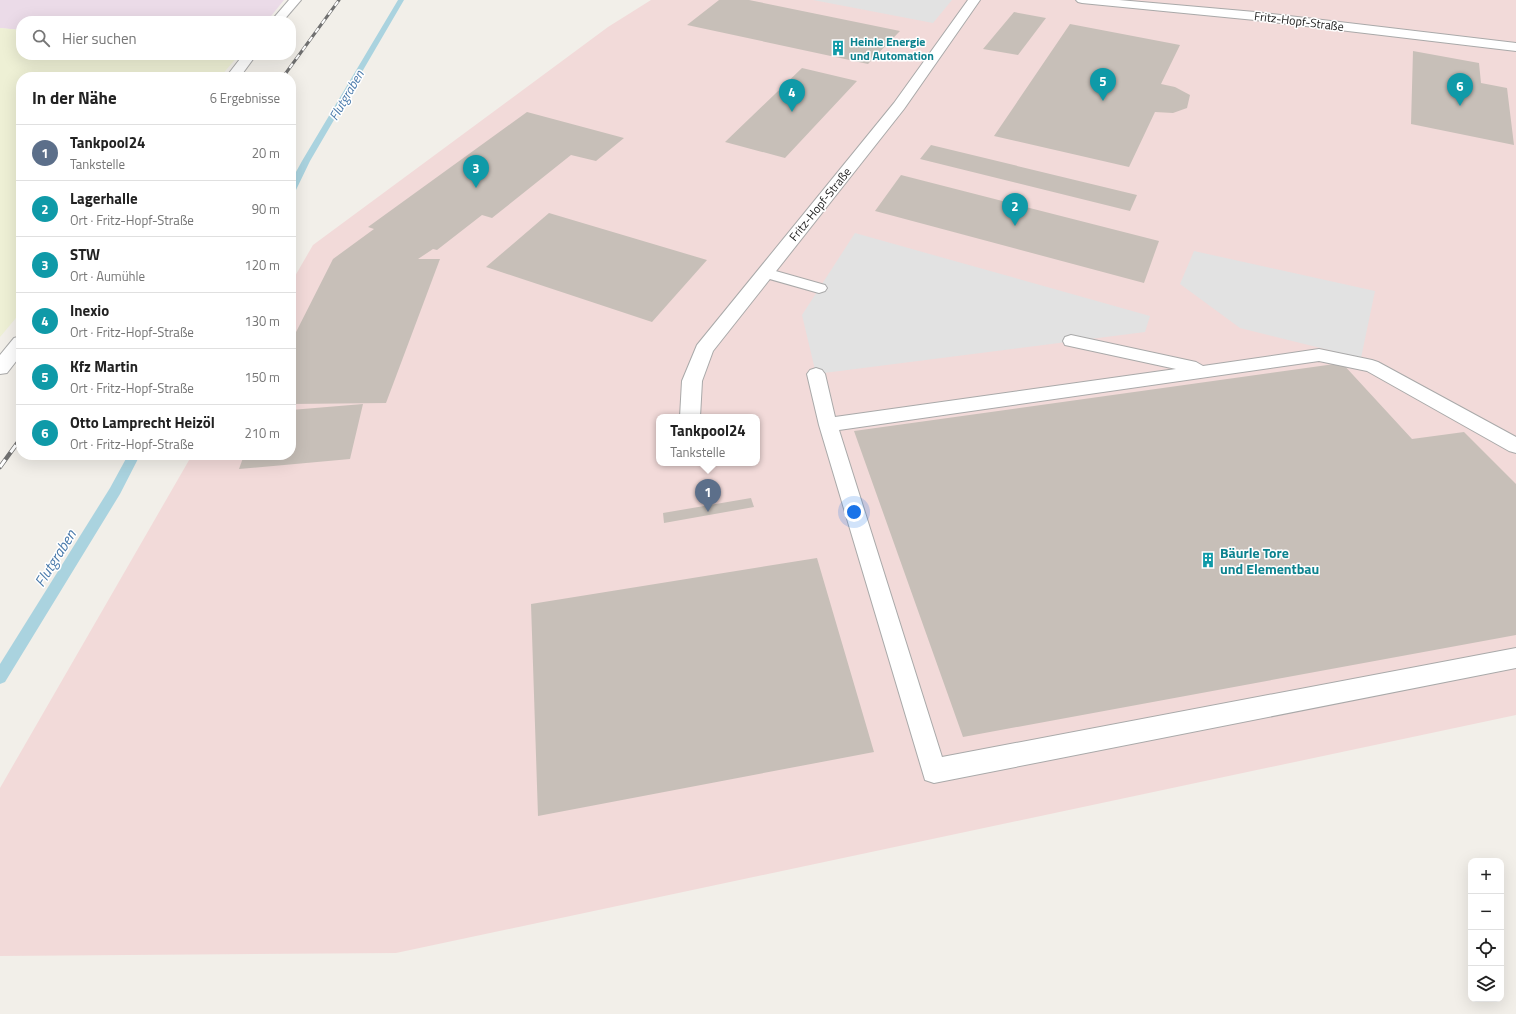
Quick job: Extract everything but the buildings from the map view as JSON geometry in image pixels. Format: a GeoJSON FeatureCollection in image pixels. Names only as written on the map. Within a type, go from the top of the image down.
{"type":"FeatureCollection","features":[{"type":"Feature","properties":{"kind":"street"},"geometry":{"type":"LineString","coordinates":[[281,16],[295,0]]}},
{"type":"Feature","properties":{"kind":"street","name":"Fritz-Hopf-Straße"},"geometry":{"type":"LineString","coordinates":[[690,414],[692,381],[704,349],[899,106],[974,0]]}},
{"type":"Feature","properties":{"kind":"street","name":"Fritz-Hopf-Straße"},"geometry":{"type":"LineString","coordinates":[[1082,0],[1256,16],[1516,47]]}},
{"type":"Feature","properties":{"kind":"street"},"geometry":{"type":"LineString","coordinates":[[236,72],[246,60]]}},
{"type":"Feature","properties":{"kind":"street"},"geometry":{"type":"LineString","coordinates":[[0,368],[16,348]]}},
{"type":"Feature","properties":{"kind":"lane"},"geometry":{"type":"LineString","coordinates":[[765,273],[819,288]]}},
{"type":"Feature","properties":{"kind":"lane"},"geometry":{"type":"LineString","coordinates":[[1071,341],[1208,371]]}},
{"type":"Feature","properties":{"kind":"lane"},"geometry":{"type":"LineString","coordinates":[[828,425],[1319,355],[1372,366],[1516,446]]}},
{"type":"Feature","properties":{"kind":"lane"},"geometry":{"type":"LineString","coordinates":[[816,374],[828,425],[934,771],[1516,658]]}},
{"type":"Feature","properties":{"kind":"shaded area"},"geometry":{"type":"Polygon","coordinates":[[[0,0],[284,0],[271,16],[16,16],[16,30],[0,28],[0,0]]]}},
{"type":"Feature","properties":{"kind":"shaded area"},"geometry":{"type":"Polygon","coordinates":[[[651,0],[1516,0],[1516,715],[396,953],[0,956],[0,788],[189,460],[296,460],[296,274],[313,245],[608,27],[651,0]]]}},
{"type":"Feature","properties":{"kind":"shaded area"},"geometry":{"type":"Polygon","coordinates":[[[813,0],[952,0],[933,23],[813,0]]]}},
{"type":"Feature","properties":{"kind":"shaded area"},"geometry":{"type":"Polygon","coordinates":[[[855,233],[1150,316],[1145,332],[816,374],[802,315],[855,233]]]}},
{"type":"Feature","properties":{"kind":"shaded area"},"geometry":{"type":"Polygon","coordinates":[[[1194,251],[1375,291],[1361,358],[1240,328],[1180,284],[1194,251]]]}},
{"type":"Feature","properties":{"kind":"green space"},"geometry":{"type":"Polygon","coordinates":[[[0,28],[16,30],[16,60],[235,60],[224,72],[16,72],[16,318],[0,337],[0,28]]]}},
{"type":"Feature","properties":{"kind":"waterway","name":"Flutgraben"},"geometry":{"type":"LineString","coordinates":[[296,180],[401,0]]}},
{"type":"Feature","properties":{"kind":"waterway","name":"Flutgraben"},"geometry":{"type":"LineString","coordinates":[[0,677],[115,491],[131,460]]}},
{"type":"Feature","properties":{"kind":"railway"},"geometry":{"type":"LineString","coordinates":[[296,59],[339,0]]}},
{"type":"Feature","properties":{"kind":"railway"},"geometry":{"type":"LineString","coordinates":[[287,72],[295,60]]}},
{"type":"Feature","properties":{"kind":"railway"},"geometry":{"type":"LineString","coordinates":[[0,467],[16,445]]}},
{"type":"Feature","properties":{"kind":"place","name":"Heinle Energie und Automation"},"geometry":{"type":"Point","coordinates":[838,48]}},
{"type":"Feature","properties":{"kind":"place","name":"Kfz Martin"},"geometry":{"type":"Point","coordinates":[1103,101]}},
{"type":"Feature","properties":{"kind":"place","name":"Otto Lamprecht Heizöl"},"geometry":{"type":"Point","coordinates":[1460,106]}},
{"type":"Feature","properties":{"kind":"place","name":"Inexio"},"geometry":{"type":"Point","coordinates":[792,112]}},
{"type":"Feature","properties":{"kind":"place","name":"STW"},"geometry":{"type":"Point","coordinates":[476,188]}},
{"type":"Feature","properties":{"kind":"place","name":"Lagerhalle"},"geometry":{"type":"Point","coordinates":[1015,226]}},
{"type":"Feature","properties":{"kind":"place","name":"Tankpool24"},"geometry":{"type":"Point","coordinates":[708,512]}},
{"type":"Feature","properties":{"kind":"place","name":"Bäurle Tore und Elementbau"},"geometry":{"type":"Point","coordinates":[1208,560]}}]}
